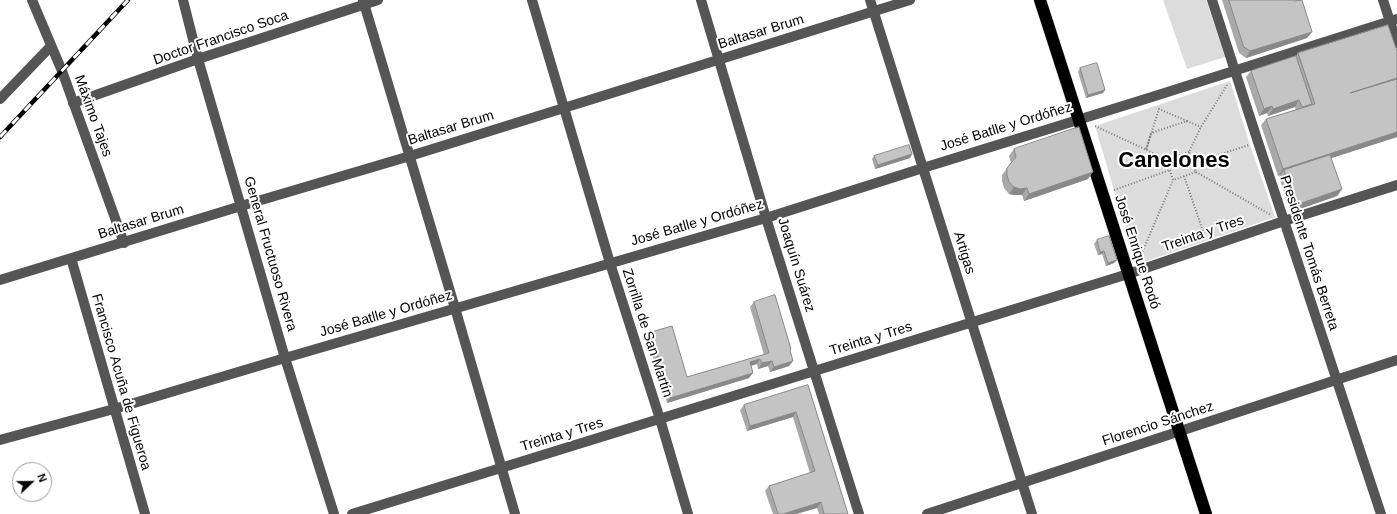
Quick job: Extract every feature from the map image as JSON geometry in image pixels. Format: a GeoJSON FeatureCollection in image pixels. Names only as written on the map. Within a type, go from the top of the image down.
{"type":"FeatureCollection","features":[{"type":"Feature","properties":{"kind":"highway","name":"José Enrique Rodó"},"geometry":{"type":"LineString","coordinates":[[1040,0],[1206,514]]}},
{"type":"Feature","properties":{"kind":"street","name":"Máximo Tajes"},"geometry":{"type":"LineString","coordinates":[[32,0],[62,71],[72,103],[124,243]]}},
{"type":"Feature","properties":{"kind":"street","name":"General Fructuoso Rivera"},"geometry":{"type":"LineString","coordinates":[[183,0],[198,59],[285,358],[334,514]]}},
{"type":"Feature","properties":{"kind":"street","name":"Doctor Francisco Soca"},"geometry":{"type":"LineString","coordinates":[[72,103],[364,2],[378,0]]}},
{"type":"Feature","properties":{"kind":"street","name":"Zorrilla de San Martín"},"geometry":{"type":"LineString","coordinates":[[532,0],[610,263],[660,419],[688,514]]}},
{"type":"Feature","properties":{"kind":"street","name":"Joaquín Suárez"},"geometry":{"type":"LineString","coordinates":[[701,0],[766,218],[859,514]]}},
{"type":"Feature","properties":{"kind":"street","name":"Artigas"},"geometry":{"type":"LineString","coordinates":[[870,0],[1032,514]]}},
{"type":"Feature","properties":{"kind":"street","name":"Baltasar Brum"},"geometry":{"type":"LineString","coordinates":[[0,280],[410,156],[910,0]]}},
{"type":"Feature","properties":{"kind":"street","name":"Presidente Tomás Berreta"},"geometry":{"type":"LineString","coordinates":[[1212,0],[1336,381],[1381,514]]}},
{"type":"Feature","properties":{"kind":"street"},"geometry":{"type":"LineString","coordinates":[[1383,0],[1393,20],[1397,44]]}},
{"type":"Feature","properties":{"kind":"street"},"geometry":{"type":"LineString","coordinates":[[364,2],[515,514]]}},
{"type":"Feature","properties":{"kind":"street","name":"José Batlle y Ordóñez"},"geometry":{"type":"LineString","coordinates":[[0,440],[114,409],[766,218],[1393,20]]}},
{"type":"Feature","properties":{"kind":"street"},"geometry":{"type":"LineString","coordinates":[[0,99],[51,46]]}},
{"type":"Feature","properties":{"kind":"street","name":"Treinta y Tres"},"geometry":{"type":"LineString","coordinates":[[352,514],[972,323],[1128,274],[1284,221],[1397,186]]}},
{"type":"Feature","properties":{"kind":"street","name":"Francisco Acuña de Figueroa"},"geometry":{"type":"LineString","coordinates":[[71,258],[145,514]]}},
{"type":"Feature","properties":{"kind":"street","name":"Florencio Sánchez"},"geometry":{"type":"LineString","coordinates":[[927,514],[1397,360]]}},
{"type":"Feature","properties":{"kind":"path"},"geometry":{"type":"LineString","coordinates":[[1222,83],[1230,81],[1201,127],[1189,152],[1196,172],[1276,217],[1268,219]]}},
{"type":"Feature","properties":{"kind":"path"},"geometry":{"type":"LineString","coordinates":[[1146,150],[1159,109],[1201,127]]}},
{"type":"Feature","properties":{"kind":"path"},"geometry":{"type":"LineString","coordinates":[[1146,150],[1151,133],[1187,121]]}},
{"type":"Feature","properties":{"kind":"path"},"geometry":{"type":"LineString","coordinates":[[1095,126],[1102,124]]}},
{"type":"Feature","properties":{"kind":"path"},"geometry":{"type":"LineString","coordinates":[[1095,126],[1166,159],[1189,152]]}},
{"type":"Feature","properties":{"kind":"path"},"geometry":{"type":"LineString","coordinates":[[1095,126],[1097,133]]}},
{"type":"Feature","properties":{"kind":"path"},"geometry":{"type":"LineString","coordinates":[[1193,163],[1258,142]]}},
{"type":"Feature","properties":{"kind":"path"},"geometry":{"type":"LineString","coordinates":[[1138,264],[1173,180],[1166,159]]}},
{"type":"Feature","properties":{"kind":"path"},"geometry":{"type":"LineString","coordinates":[[1112,183],[1114,190],[1170,170]]}},
{"type":"Feature","properties":{"kind":"path"},"geometry":{"type":"LineString","coordinates":[[1173,180],[1196,172]]}},
{"type":"Feature","properties":{"kind":"path"},"geometry":{"type":"LineString","coordinates":[[1184,176],[1208,247]]}},
{"type":"Feature","properties":{"kind":"path"},"geometry":{"type":"LineString","coordinates":[[1135,256],[1138,264]]}},
{"type":"Feature","properties":{"kind":"path"},"geometry":{"type":"LineString","coordinates":[[1138,264],[1145,262]]}},
{"type":"Feature","properties":{"kind":"shaded area"},"geometry":{"type":"Polygon","coordinates":[[[1163,0],[1206,0],[1225,57],[1187,69],[1163,0]]]}},
{"type":"Feature","properties":{"kind":"shaded area"},"geometry":{"type":"Polygon","coordinates":[[[1230,81],[1275,217],[1138,264],[1095,126],[1230,81]]]}},
{"type":"Feature","properties":{"kind":"building"},"geometry":{"type":"Polygon","coordinates":[[[1229,0],[1302,0],[1312,32],[1250,51],[1244,47],[1229,0]]]}},
{"type":"Feature","properties":{"kind":"building"},"geometry":{"type":"Polygon","coordinates":[[[1388,25],[1397,51],[1397,78],[1350,93],[1397,79],[1397,132],[1283,169],[1266,119],[1315,104],[1298,53],[1388,25]]]}},
{"type":"Feature","properties":{"kind":"building"},"geometry":{"type":"Polygon","coordinates":[[[1296,56],[1312,104],[1302,107],[1299,100],[1273,109],[1272,106],[1264,109],[1251,71],[1296,56]]]}},
{"type":"Feature","properties":{"kind":"building"},"geometry":{"type":"Polygon","coordinates":[[[1097,63],[1105,90],[1088,95],[1080,68],[1097,63]]]}},
{"type":"Feature","properties":{"kind":"building"},"geometry":{"type":"Polygon","coordinates":[[[1079,127],[1093,172],[1029,194],[1027,188],[1020,189],[1014,187],[1009,182],[1007,168],[1016,157],[1014,149],[1079,127]]]}},
{"type":"Feature","properties":{"kind":"building"},"geometry":{"type":"Polygon","coordinates":[[[909,145],[912,154],[878,165],[874,156],[909,145]]]}},
{"type":"Feature","properties":{"kind":"building"},"geometry":{"type":"Polygon","coordinates":[[[1330,155],[1342,189],[1299,204],[1294,202],[1284,170],[1330,155]]]}},
{"type":"Feature","properties":{"kind":"building"},"geometry":{"type":"Polygon","coordinates":[[[1109,236],[1117,260],[1108,263],[1104,251],[1100,252],[1097,240],[1109,236]]]}},
{"type":"Feature","properties":{"kind":"building"},"geometry":{"type":"Polygon","coordinates":[[[775,295],[791,349],[793,361],[774,367],[772,361],[762,363],[760,359],[750,362],[753,373],[670,398],[651,332],[672,326],[687,377],[769,353],[754,302],[775,295]]]}},
{"type":"Feature","properties":{"kind":"building"},"geometry":{"type":"Polygon","coordinates":[[[808,385],[848,514],[824,514],[821,502],[783,514],[778,514],[769,486],[815,471],[796,412],[750,426],[744,405],[808,385]]]}},
{"type":"Feature","properties":{"kind":"railway"},"geometry":{"type":"LineString","coordinates":[[0,137],[128,0]]}},
{"type":"Feature","properties":{"kind":"district","name":"Canelones"},"geometry":{"type":"Point","coordinates":[1174,161]}}]}
